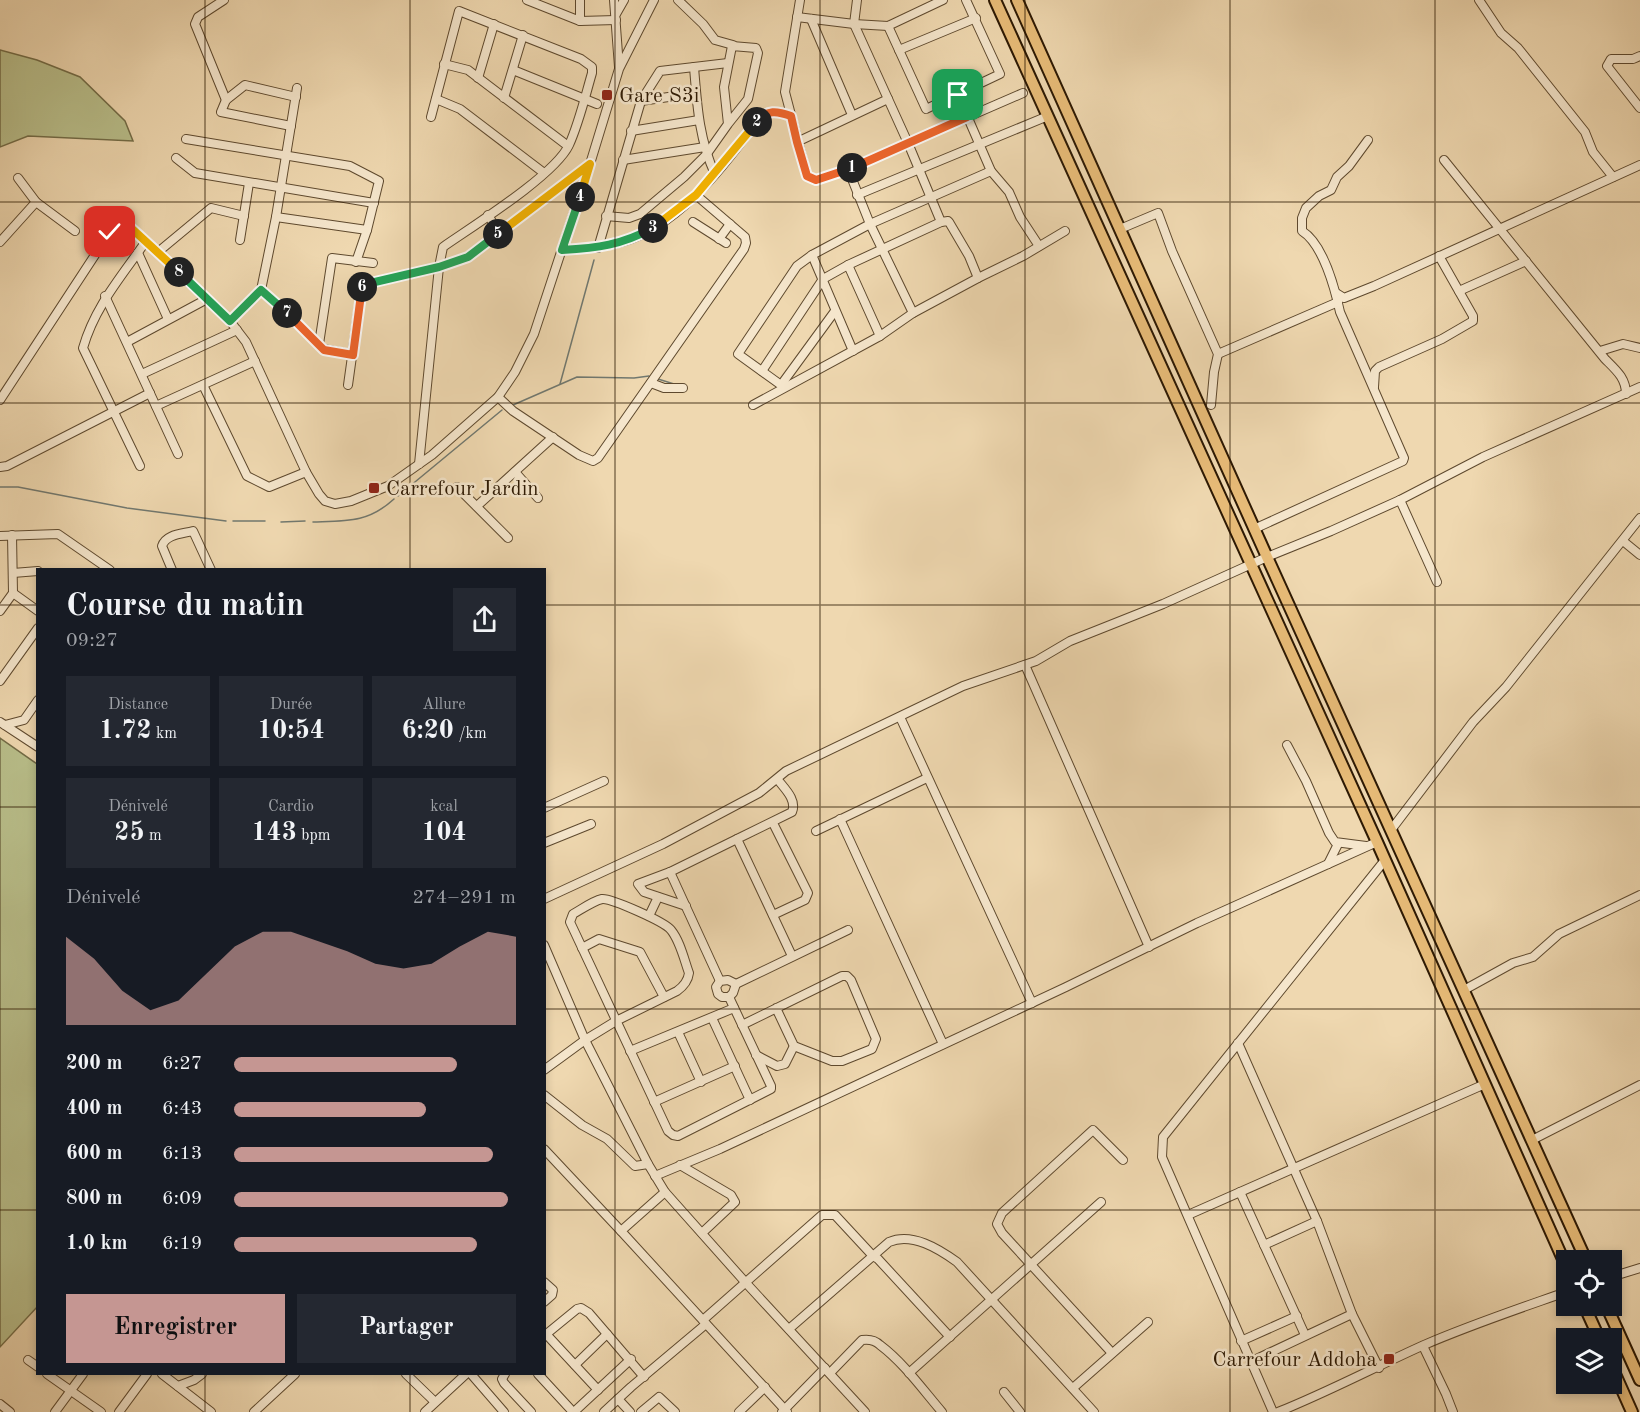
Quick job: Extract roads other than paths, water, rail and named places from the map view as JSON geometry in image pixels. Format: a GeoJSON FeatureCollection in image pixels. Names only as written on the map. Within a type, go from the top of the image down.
{"type":"FeatureCollection","features":[{"type":"Feature","properties":{"kind":"highway"},"geometry":{"type":"LineString","coordinates":[[995,0],[1251,564],[1372,844],[1385,860],[1559,1250]]}},
{"type":"Feature","properties":{"kind":"highway"},"geometry":{"type":"LineString","coordinates":[[1017,0],[1582,1250]]}},
{"type":"Feature","properties":{"kind":"highway"},"geometry":{"type":"LineString","coordinates":[[1611,1316],[1640,1380]]}},
{"type":"Feature","properties":{"kind":"highway"},"geometry":{"type":"LineString","coordinates":[[1622,1390],[1632,1412]]}},
{"type":"Feature","properties":{"kind":"street"},"geometry":{"type":"LineString","coordinates":[[224,0],[198,17],[195,24],[226,100]]}},
{"type":"Feature","properties":{"kind":"street"},"geometry":{"type":"LineString","coordinates":[[527,0],[580,21],[615,17]]}},
{"type":"Feature","properties":{"kind":"street"},"geometry":{"type":"LineString","coordinates":[[580,0],[580,21]]}},
{"type":"Feature","properties":{"kind":"street"},"geometry":{"type":"LineString","coordinates":[[614,0],[619,69]]}},
{"type":"Feature","properties":{"kind":"street"},"geometry":{"type":"LineString","coordinates":[[615,17],[624,0]]}},
{"type":"Feature","properties":{"kind":"street"},"geometry":{"type":"LineString","coordinates":[[0,400],[110,232],[118,226],[130,227],[230,321],[246,342],[306,472],[319,495],[325,501],[335,504],[351,501],[388,486],[419,464],[498,398],[515,372],[534,334],[619,69],[654,0]]}},
{"type":"Feature","properties":{"kind":"street"},"geometry":{"type":"LineString","coordinates":[[606,216],[629,218],[640,214],[684,177],[748,99],[758,53],[756,48],[715,40],[703,24],[678,0]]}},
{"type":"Feature","properties":{"kind":"street"},"geometry":{"type":"LineString","coordinates":[[800,0],[785,92],[807,176],[816,180],[848,170],[1023,93]]}},
{"type":"Feature","properties":{"kind":"street"},"geometry":{"type":"LineString","coordinates":[[857,0],[854,24],[941,222]]}},
{"type":"Feature","properties":{"kind":"street"},"geometry":{"type":"LineString","coordinates":[[797,17],[888,26],[943,0]]}},
{"type":"Feature","properties":{"kind":"street"},"geometry":{"type":"LineString","coordinates":[[888,26],[926,109],[1000,74],[966,0]]}},
{"type":"Feature","properties":{"kind":"street"},"geometry":{"type":"LineString","coordinates":[[1479,0],[1501,33],[1518,48],[1585,132],[1593,152],[1613,177]]}},
{"type":"Feature","properties":{"kind":"street"},"geometry":{"type":"LineString","coordinates":[[419,464],[443,246],[526,189],[568,146],[592,74],[592,67],[581,59],[459,11],[431,117]]}},
{"type":"Feature","properties":{"kind":"street"},"geometry":{"type":"LineString","coordinates":[[899,50],[975,18]]}},
{"type":"Feature","properties":{"kind":"street"},"geometry":{"type":"LineString","coordinates":[[811,19],[852,115]]}},
{"type":"Feature","properties":{"kind":"street"},"geometry":{"type":"LineString","coordinates":[[478,78],[494,24]]}},
{"type":"Feature","properties":{"kind":"street"},"geometry":{"type":"LineString","coordinates":[[504,98],[523,35]]}},
{"type":"Feature","properties":{"kind":"street"},"geometry":{"type":"LineString","coordinates":[[728,124],[724,87],[733,45]]}},
{"type":"Feature","properties":{"kind":"street"},"geometry":{"type":"LineString","coordinates":[[1640,56],[1630,59],[1611,59],[1607,66],[1640,108]]}},
{"type":"Feature","properties":{"kind":"street"},"geometry":{"type":"LineString","coordinates":[[598,248],[641,101],[660,71],[728,63]]}},
{"type":"Feature","properties":{"kind":"street"},"geometry":{"type":"LineString","coordinates":[[444,64],[468,70],[568,146]]}},
{"type":"Feature","properties":{"kind":"street"},"geometry":{"type":"LineString","coordinates":[[694,67],[699,120],[705,151],[715,174]]}},
{"type":"Feature","properties":{"kind":"street"},"geometry":{"type":"LineString","coordinates":[[513,70],[597,104]]}},
{"type":"Feature","properties":{"kind":"street"},"geometry":{"type":"LineString","coordinates":[[230,321],[261,290],[282,187],[297,92],[245,85],[226,100],[221,112],[291,126]]}},
{"type":"Feature","properties":{"kind":"street"},"geometry":{"type":"LineString","coordinates":[[641,101],[696,93]]}},
{"type":"Feature","properties":{"kind":"street"},"geometry":{"type":"LineString","coordinates":[[958,95],[991,171],[1010,192],[1020,217],[1039,246]]}},
{"type":"Feature","properties":{"kind":"street"},"geometry":{"type":"LineString","coordinates":[[436,99],[460,109],[544,172]]}},
{"type":"Feature","properties":{"kind":"street"},"geometry":{"type":"LineString","coordinates":[[797,142],[888,99]]}},
{"type":"Feature","properties":{"kind":"street"},"geometry":{"type":"LineString","coordinates":[[562,250],[598,248],[631,239],[658,225],[696,195],[760,117],[770,111],[778,111],[791,116]]}},
{"type":"Feature","properties":{"kind":"street"},"geometry":{"type":"LineString","coordinates":[[857,195],[1048,116]]}},
{"type":"Feature","properties":{"kind":"street"},"geometry":{"type":"LineString","coordinates":[[631,131],[699,120]]}},
{"type":"Feature","properties":{"kind":"street"},"geometry":{"type":"LineString","coordinates":[[186,139],[350,166],[379,181],[367,230],[356,262]]}},
{"type":"Feature","properties":{"kind":"street"},"geometry":{"type":"LineString","coordinates":[[1254,529],[1403,461],[1404,456],[1340,312],[1324,261],[1309,235],[1302,231],[1303,213],[1309,203],[1331,190],[1337,177],[1368,140]]}},
{"type":"Feature","properties":{"kind":"street"},"geometry":{"type":"LineString","coordinates":[[623,160],[705,151]]}},
{"type":"Feature","properties":{"kind":"street"},"geometry":{"type":"LineString","coordinates":[[176,158],[195,173],[374,203]]}},
{"type":"Feature","properties":{"kind":"street"},"geometry":{"type":"LineString","coordinates":[[1444,160],[1621,375],[1625,381],[1626,394]]}},
{"type":"Feature","properties":{"kind":"street"},"geometry":{"type":"LineString","coordinates":[[348,386],[362,285],[439,267],[468,257],[590,164]]}},
{"type":"Feature","properties":{"kind":"street"},"geometry":{"type":"LineString","coordinates":[[1218,354],[1337,297],[1348,296],[1502,230],[1640,165]]}},
{"type":"Feature","properties":{"kind":"street"},"geometry":{"type":"LineString","coordinates":[[848,170],[870,224],[913,313]]}},
{"type":"Feature","properties":{"kind":"street"},"geometry":{"type":"LineString","coordinates":[[835,311],[781,385],[738,354],[798,266],[812,255],[870,224],[991,171]]}},
{"type":"Feature","properties":{"kind":"street"},"geometry":{"type":"LineString","coordinates":[[18,178],[36,202],[75,231]]}},
{"type":"Feature","properties":{"kind":"street"},"geometry":{"type":"LineString","coordinates":[[240,240],[249,183]]}},
{"type":"Feature","properties":{"kind":"street"},"geometry":{"type":"LineString","coordinates":[[498,398],[513,411],[579,455],[594,461],[598,458],[744,249],[745,237],[696,195]]}},
{"type":"Feature","properties":{"kind":"street"},"geometry":{"type":"LineString","coordinates":[[0,242],[36,202]]}},
{"type":"Feature","properties":{"kind":"street"},"geometry":{"type":"LineString","coordinates":[[158,252],[211,208],[244,216]]}},
{"type":"Feature","properties":{"kind":"street"},"geometry":{"type":"LineString","coordinates":[[1120,229],[1158,213],[1172,251],[1218,354],[1211,405]]}},
{"type":"Feature","properties":{"kind":"street"},"geometry":{"type":"LineString","coordinates":[[488,215],[499,233]]}},
{"type":"Feature","properties":{"kind":"street"},"geometry":{"type":"LineString","coordinates":[[276,217],[367,230]]}},
{"type":"Feature","properties":{"kind":"street"},"geometry":{"type":"LineString","coordinates":[[693,222],[723,241],[730,224]]}},
{"type":"Feature","properties":{"kind":"street"},"geometry":{"type":"LineString","coordinates":[[762,371],[823,279],[941,222],[949,222],[969,256],[978,278]]}},
{"type":"Feature","properties":{"kind":"street"},"geometry":{"type":"LineString","coordinates":[[753,405],[880,336],[913,313],[1065,231]]}},
{"type":"Feature","properties":{"kind":"street"},"geometry":{"type":"LineString","coordinates":[[140,466],[83,348],[94,317],[105,296],[146,241]]}},
{"type":"Feature","properties":{"kind":"street"},"geometry":{"type":"LineString","coordinates":[[138,253],[168,319]]}},
{"type":"Feature","properties":{"kind":"street"},"geometry":{"type":"LineString","coordinates":[[812,255],[853,351]]}},
{"type":"Feature","properties":{"kind":"street"},"geometry":{"type":"LineString","coordinates":[[1374,389],[1375,371],[1378,367],[1472,323],[1474,318],[1439,256]]}},
{"type":"Feature","properties":{"kind":"street"},"geometry":{"type":"LineString","coordinates":[[319,344],[332,258],[373,263]]}},
{"type":"Feature","properties":{"kind":"street"},"geometry":{"type":"LineString","coordinates":[[1459,291],[1526,261]]}},
{"type":"Feature","properties":{"kind":"street"},"geometry":{"type":"LineString","coordinates":[[848,265],[880,336]]}},
{"type":"Feature","properties":{"kind":"street"},"geometry":{"type":"LineString","coordinates":[[261,290],[324,350],[353,355]]}},
{"type":"Feature","properties":{"kind":"street"},"geometry":{"type":"LineString","coordinates":[[105,296],[178,454]]}},
{"type":"Feature","properties":{"kind":"street"},"geometry":{"type":"LineString","coordinates":[[127,342],[207,299]]}},
{"type":"Feature","properties":{"kind":"street"},"geometry":{"type":"LineString","coordinates":[[142,374],[237,330]]}},
{"type":"Feature","properties":{"kind":"street"},"geometry":{"type":"LineString","coordinates":[[1600,351],[1623,344],[1640,348]]}},
{"type":"Feature","properties":{"kind":"street"},"geometry":{"type":"LineString","coordinates":[[156,406],[255,361]]}},
{"type":"Feature","properties":{"kind":"street"},"geometry":{"type":"LineString","coordinates":[[651,383],[664,388],[683,388]]}},
{"type":"Feature","properties":{"kind":"street"},"geometry":{"type":"LineString","coordinates":[[203,385],[247,476],[269,487],[306,472]]}},
{"type":"Feature","properties":{"kind":"street"},"geometry":{"type":"LineString","coordinates":[[546,898],[663,844],[759,793],[778,780],[786,771],[963,686],[1036,661],[1070,641],[1163,604],[1400,500],[1483,457],[1640,387]]}},
{"type":"Feature","properties":{"kind":"street"},"geometry":{"type":"LineString","coordinates":[[0,467],[7,466],[150,393]]}},
{"type":"Feature","properties":{"kind":"street"},"geometry":{"type":"LineString","coordinates":[[477,506],[553,437]]}},
{"type":"Feature","properties":{"kind":"street"},"geometry":{"type":"LineString","coordinates":[[515,472],[538,498]]}},
{"type":"Feature","properties":{"kind":"street"},"geometry":{"type":"LineString","coordinates":[[457,487],[508,538]]}},
{"type":"Feature","properties":{"kind":"street"},"geometry":{"type":"LineString","coordinates":[[1400,500],[1437,582]]}},
{"type":"Feature","properties":{"kind":"street"},"geometry":{"type":"LineString","coordinates":[[1391,830],[1473,722],[1506,687],[1640,518]]}},
{"type":"Feature","properties":{"kind":"street"},"geometry":{"type":"LineString","coordinates":[[171,568],[162,546],[163,541],[193,531],[210,568]]}},
{"type":"Feature","properties":{"kind":"street"},"geometry":{"type":"LineString","coordinates":[[0,536],[58,534],[107,568]]}},
{"type":"Feature","properties":{"kind":"street"},"geometry":{"type":"LineString","coordinates":[[0,611],[13,593],[12,535]]}},
{"type":"Feature","properties":{"kind":"street"},"geometry":{"type":"LineString","coordinates":[[1623,541],[1640,555]]}},
{"type":"Feature","properties":{"kind":"street"},"geometry":{"type":"LineString","coordinates":[[13,573],[36,571]]}},
{"type":"Feature","properties":{"kind":"street"},"geometry":{"type":"LineString","coordinates":[[13,593],[36,610]]}},
{"type":"Feature","properties":{"kind":"street"},"geometry":{"type":"LineString","coordinates":[[0,681],[36,631]]}},
{"type":"Feature","properties":{"kind":"street"},"geometry":{"type":"LineString","coordinates":[[1025,665],[1149,947]]}},
{"type":"Feature","properties":{"kind":"street"},"geometry":{"type":"LineString","coordinates":[[2,724],[24,720],[36,703]]}},
{"type":"Feature","properties":{"kind":"street"},"geometry":{"type":"LineString","coordinates":[[900,717],[1032,1003]]}},
{"type":"Feature","properties":{"kind":"street"},"geometry":{"type":"LineString","coordinates":[[2,724],[36,746]]}},
{"type":"Feature","properties":{"kind":"street"},"geometry":{"type":"LineString","coordinates":[[1287,745],[1329,832],[1338,843],[1372,844]]}},
{"type":"Feature","properties":{"kind":"street"},"geometry":{"type":"LineString","coordinates":[[816,831],[927,778]]}},
{"type":"Feature","properties":{"kind":"street"},"geometry":{"type":"LineString","coordinates":[[686,906],[644,892],[638,884],[670,872],[789,815],[794,807],[792,799],[778,780]]}},
{"type":"Feature","properties":{"kind":"street"},"geometry":{"type":"LineString","coordinates":[[546,807],[604,781]]}},
{"type":"Feature","properties":{"kind":"street"},"geometry":{"type":"LineString","coordinates":[[840,819],[943,1044]]}},
{"type":"Feature","properties":{"kind":"street"},"geometry":{"type":"LineString","coordinates":[[772,823],[808,893],[806,900],[773,915]]}},
{"type":"Feature","properties":{"kind":"street"},"geometry":{"type":"LineString","coordinates":[[546,842],[591,824]]}},
{"type":"Feature","properties":{"kind":"street"},"geometry":{"type":"LineString","coordinates":[[737,839],[792,956]]}},
{"type":"Feature","properties":{"kind":"street"},"geometry":{"type":"LineString","coordinates":[[1328,864],[1338,843]]}},
{"type":"Feature","properties":{"kind":"street"},"geometry":{"type":"LineString","coordinates":[[655,1176],[1372,844]]}},
{"type":"Feature","properties":{"kind":"street"},"geometry":{"type":"LineString","coordinates":[[1273,1412],[1162,1157],[1163,1137],[1385,860]]}},
{"type":"Feature","properties":{"kind":"street"},"geometry":{"type":"LineString","coordinates":[[670,872],[720,981]]}},
{"type":"Feature","properties":{"kind":"street"},"geometry":{"type":"LineString","coordinates":[[1464,990],[1513,963],[1533,957],[1559,934],[1640,895]]}},
{"type":"Feature","properties":{"kind":"street"},"geometry":{"type":"LineString","coordinates":[[649,916],[658,897]]}},
{"type":"Feature","properties":{"kind":"street"},"geometry":{"type":"LineString","coordinates":[[546,1069],[616,1021],[682,988],[690,973],[672,931],[649,916],[602,899],[573,914],[570,922],[616,1021],[630,1052],[668,1131],[673,1135],[678,1136],[769,1091],[771,1086],[729,996]]}},
{"type":"Feature","properties":{"kind":"street"},"geometry":{"type":"LineString","coordinates":[[729,996],[736,984],[848,930]]}},
{"type":"Feature","properties":{"kind":"street"},"geometry":{"type":"LineString","coordinates":[[582,948],[599,939],[640,952],[664,998]]}},
{"type":"Feature","properties":{"kind":"street"},"geometry":{"type":"LineString","coordinates":[[546,950],[585,1040],[648,1164],[665,1192],[866,1412]]}},
{"type":"Feature","properties":{"kind":"street"},"geometry":{"type":"LineString","coordinates":[[742,1025],[776,1008],[842,976],[847,976],[851,980],[876,1039],[872,1049],[842,1061],[832,1060],[794,1046],[776,1008]]}},
{"type":"Feature","properties":{"kind":"street"},"geometry":{"type":"LineString","coordinates":[[729,996],[722,997],[718,994],[716,987],[720,981],[725,980],[736,984]]}},
{"type":"Feature","properties":{"kind":"street"},"geometry":{"type":"LineString","coordinates":[[630,1052],[734,1008]]}},
{"type":"Feature","properties":{"kind":"street"},"geometry":{"type":"LineString","coordinates":[[712,1018],[750,1100]]}},
{"type":"Feature","properties":{"kind":"street"},"geometry":{"type":"LineString","coordinates":[[678,1032],[700,1082]]}},
{"type":"Feature","properties":{"kind":"street"},"geometry":{"type":"LineString","coordinates":[[1238,1043],[1317,1221],[1352,1314],[1378,1368]]}},
{"type":"Feature","properties":{"kind":"street"},"geometry":{"type":"LineString","coordinates":[[756,1055],[777,1066],[785,1064],[794,1046]]}},
{"type":"Feature","properties":{"kind":"street"},"geometry":{"type":"LineString","coordinates":[[654,1102],[735,1066]]}},
{"type":"Feature","properties":{"kind":"street"},"geometry":{"type":"LineString","coordinates":[[1188,1215],[1485,1084]]}},
{"type":"Feature","properties":{"kind":"street"},"geometry":{"type":"LineString","coordinates":[[1532,1140],[1640,1085]]}},
{"type":"Feature","properties":{"kind":"street"},"geometry":{"type":"LineString","coordinates":[[546,1097],[582,1125],[607,1139],[635,1166],[648,1164]]}},
{"type":"Feature","properties":{"kind":"street"},"geometry":{"type":"LineString","coordinates":[[1112,1353],[1002,1233],[998,1224],[1002,1213],[1094,1130],[1123,1160]]}},
{"type":"Feature","properties":{"kind":"street"},"geometry":{"type":"LineString","coordinates":[[546,1151],[705,1322],[784,1411],[862,1340],[868,1339],[879,1344],[909,1373],[942,1412]]}},
{"type":"Feature","properties":{"kind":"street"},"geometry":{"type":"LineString","coordinates":[[680,1165],[731,1194],[735,1202],[702,1233]]}},
{"type":"Feature","properties":{"kind":"street"},"geometry":{"type":"LineString","coordinates":[[621,1231],[665,1192]]}},
{"type":"Feature","properties":{"kind":"street"},"geometry":{"type":"LineString","coordinates":[[1240,1192],[1305,1335]]}},
{"type":"Feature","properties":{"kind":"street"},"geometry":{"type":"LineString","coordinates":[[909,1373],[1101,1202]]}},
{"type":"Feature","properties":{"kind":"street"},"geometry":{"type":"LineString","coordinates":[[604,1412],[822,1215],[836,1215],[950,1337]]}},
{"type":"Feature","properties":{"kind":"street"},"geometry":{"type":"LineString","coordinates":[[1264,1245],[1317,1221]]}},
{"type":"Feature","properties":{"kind":"street"},"geometry":{"type":"LineString","coordinates":[[789,1329],[869,1257],[889,1242],[897,1238],[919,1242],[943,1252],[957,1262],[1094,1412]]}},
{"type":"Feature","properties":{"kind":"street"},"geometry":{"type":"LineString","coordinates":[[1622,1274],[1640,1268]]}},
{"type":"Feature","properties":{"kind":"street"},"geometry":{"type":"LineString","coordinates":[[546,1284],[553,1290],[553,1293],[546,1300]]}},
{"type":"Feature","properties":{"kind":"street"},"geometry":{"type":"LineString","coordinates":[[1278,1412],[1424,1346],[1556,1296]]}},
{"type":"Feature","properties":{"kind":"street"},"geometry":{"type":"LineString","coordinates":[[546,1334],[581,1308],[589,1313],[631,1359],[644,1377]]}},
{"type":"Feature","properties":{"kind":"street"},"geometry":{"type":"LineString","coordinates":[[1250,1362],[1352,1314]]}},
{"type":"Feature","properties":{"kind":"street"},"geometry":{"type":"LineString","coordinates":[[1241,1341],[1297,1316]]}},
{"type":"Feature","properties":{"kind":"street"},"geometry":{"type":"LineString","coordinates":[[1073,1389],[1148,1322]]}},
{"type":"Feature","properties":{"kind":"street"},"geometry":{"type":"LineString","coordinates":[[575,1365],[607,1334]]}},
{"type":"Feature","properties":{"kind":"street"},"geometry":{"type":"LineString","coordinates":[[546,1336],[598,1389]]}},
{"type":"Feature","properties":{"kind":"street"},"geometry":{"type":"LineString","coordinates":[[1424,1346],[1453,1412]]}},
{"type":"Feature","properties":{"kind":"street"},"geometry":{"type":"LineString","coordinates":[[539,1375],[574,1412],[631,1359]]}},
{"type":"Feature","properties":{"kind":"street"},"geometry":{"type":"LineString","coordinates":[[28,1360],[36,1366]]}},
{"type":"Feature","properties":{"kind":"street"},"geometry":{"type":"LineString","coordinates":[[48,1375],[101,1412]]}},
{"type":"Feature","properties":{"kind":"street"},"geometry":{"type":"LineString","coordinates":[[56,1412],[82,1375]]}},
{"type":"Feature","properties":{"kind":"street"},"geometry":{"type":"LineString","coordinates":[[119,1412],[146,1375]]}},
{"type":"Feature","properties":{"kind":"street"},"geometry":{"type":"LineString","coordinates":[[163,1375],[211,1412]]}},
{"type":"Feature","properties":{"kind":"street"},"geometry":{"type":"LineString","coordinates":[[178,1386],[201,1375]]}},
{"type":"Feature","properties":{"kind":"street"},"geometry":{"type":"LineString","coordinates":[[254,1412],[294,1375]]}},
{"type":"Feature","properties":{"kind":"street"},"geometry":{"type":"LineString","coordinates":[[407,1375],[435,1402]]}},
{"type":"Feature","properties":{"kind":"street"},"geometry":{"type":"LineString","coordinates":[[425,1412],[464,1375]]}},
{"type":"Feature","properties":{"kind":"street"},"geometry":{"type":"LineString","coordinates":[[472,1375],[504,1412]]}},
{"type":"Feature","properties":{"kind":"street"},"geometry":{"type":"LineString","coordinates":[[504,1375],[502,1379],[504,1383],[531,1412]]}},
{"type":"Feature","properties":{"kind":"street"},"geometry":{"type":"LineString","coordinates":[[739,1412],[765,1388]]}},
{"type":"Feature","properties":{"kind":"street"},"geometry":{"type":"LineString","coordinates":[[1004,1392],[1020,1412]]}},
{"type":"Feature","properties":{"kind":"street"},"geometry":{"type":"LineString","coordinates":[[641,1412],[659,1397],[675,1412]]}},
{"type":"Feature","properties":{"kind":"street"},"geometry":{"type":"LineString","coordinates":[[618,1399],[630,1412]]}},
{"type":"Feature","properties":{"kind":"street"},"geometry":{"type":"LineString","coordinates":[[194,1412],[200,1403]]}},
{"type":"Feature","properties":{"kind":"street"},"geometry":{"type":"LineString","coordinates":[[0,1404],[10,1412]]}},
{"type":"Feature","properties":{"kind":"waterway"},"geometry":{"type":"LineString","coordinates":[[560,384],[594,260]]}},
{"type":"Feature","properties":{"kind":"waterway"},"geometry":{"type":"LineString","coordinates":[[513,405],[577,377],[649,376]]}},
{"type":"Feature","properties":{"kind":"waterway"},"geometry":{"type":"LineString","coordinates":[[658,379],[674,384]]}},
{"type":"Feature","properties":{"kind":"waterway"},"geometry":{"type":"LineString","coordinates":[[398,496],[502,410]]}},
{"type":"Feature","properties":{"kind":"waterway"},"geometry":{"type":"LineString","coordinates":[[0,487],[18,487],[127,508],[226,521]]}},
{"type":"Feature","properties":{"kind":"waterway"},"geometry":{"type":"LineString","coordinates":[[313,522],[346,521],[366,517],[394,499]]}},
{"type":"Feature","properties":{"kind":"waterway"},"geometry":{"type":"LineString","coordinates":[[233,521],[265,521]]}},
{"type":"Feature","properties":{"kind":"waterway"},"geometry":{"type":"LineString","coordinates":[[281,522],[305,521]]}},
{"type":"Feature","properties":{"kind":"place","name":"Gare S3i"},"geometry":{"type":"Point","coordinates":[607,95]}},
{"type":"Feature","properties":{"kind":"place","name":"Carrefour Jardin"},"geometry":{"type":"Point","coordinates":[374,488]}},
{"type":"Feature","properties":{"kind":"place","name":"Carrefour Addoha"},"geometry":{"type":"Point","coordinates":[1389,1359]}}]}
